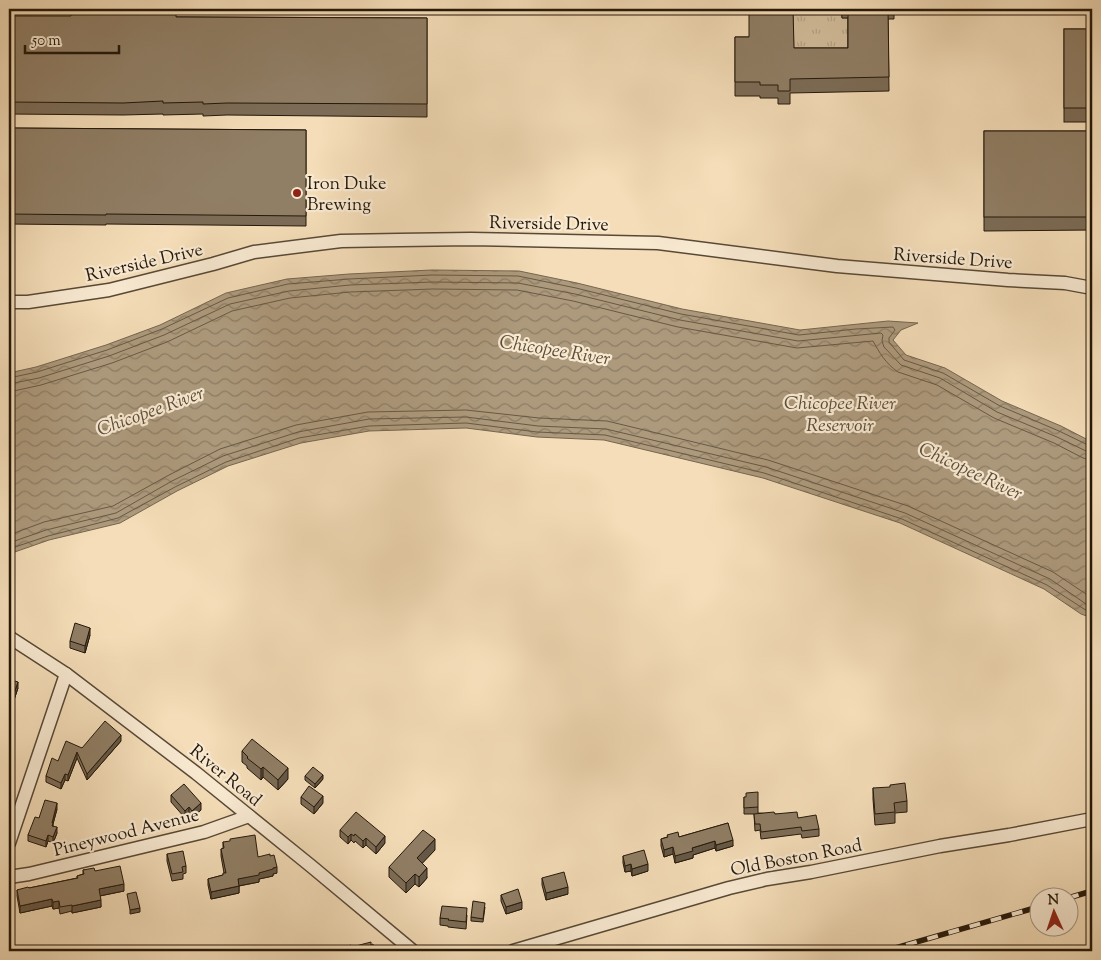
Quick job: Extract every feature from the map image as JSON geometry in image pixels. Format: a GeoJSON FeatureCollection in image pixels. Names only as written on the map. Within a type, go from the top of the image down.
{"type":"FeatureCollection","features":[{"type":"Feature","properties":{"kind":"street","name":"Riverside Drive"},"geometry":{"type":"LineString","coordinates":[[9,302],[28,302],[108,290],[254,252],[342,241],[471,239],[658,242],[837,266],[1065,283],[1092,288]]}},
{"type":"Feature","properties":{"kind":"street","name":"River Road"},"geometry":{"type":"LineString","coordinates":[[9,638],[66,674],[196,774],[413,951]]}},
{"type":"Feature","properties":{"kind":"street"},"geometry":{"type":"LineString","coordinates":[[9,843],[66,674]]}},
{"type":"Feature","properties":{"kind":"street","name":"Pineywood Avenue"},"geometry":{"type":"LineString","coordinates":[[9,877],[29,874],[204,832],[249,816]]}},
{"type":"Feature","properties":{"kind":"street","name":"Old Boston Road"},"geometry":{"type":"LineString","coordinates":[[513,951],[728,888],[767,879],[1092,819]]}},
{"type":"Feature","properties":{"kind":"green space"},"geometry":{"type":"Polygon","coordinates":[[[793,9],[841,9],[842,18],[848,18],[848,61],[794,62],[793,9]]]}},
{"type":"Feature","properties":{"kind":"water","name":"Chicopee River Reservoir"},"geometry":{"type":"Polygon","coordinates":[[[432,270],[519,271],[682,309],[800,330],[888,321],[918,323],[901,330],[893,340],[906,355],[945,368],[1002,401],[1061,426],[1092,442],[1092,618],[1081,614],[1044,589],[900,523],[763,478],[604,440],[537,437],[466,428],[369,431],[301,443],[228,466],[177,491],[120,523],[49,540],[9,554],[9,373],[36,367],[106,345],[160,325],[226,293],[287,279],[432,270]]]}},
{"type":"Feature","properties":{"kind":"building"},"geometry":{"type":"Polygon","coordinates":[[[71,9],[176,9],[176,17],[427,18],[427,104],[203,104],[203,102],[163,103],[163,101],[123,103],[9,102],[9,16],[71,16],[71,9]]]}},
{"type":"Feature","properties":{"kind":"building"},"geometry":{"type":"Polygon","coordinates":[[[749,9],[793,9],[794,48],[848,48],[848,9],[888,9],[889,77],[790,79],[790,91],[778,91],[778,85],[760,85],[760,82],[735,82],[735,37],[749,37],[749,9]]]}},
{"type":"Feature","properties":{"kind":"building"},"geometry":{"type":"Polygon","coordinates":[[[1064,29],[1092,29],[1092,108],[1064,108],[1064,29]]]}},
{"type":"Feature","properties":{"kind":"building"},"geometry":{"type":"Polygon","coordinates":[[[9,128],[306,130],[306,216],[9,214],[9,128]]]}},
{"type":"Feature","properties":{"kind":"building"},"geometry":{"type":"Polygon","coordinates":[[[984,131],[1092,131],[1092,217],[984,217],[984,131]]]}},
{"type":"Feature","properties":{"kind":"building"},"geometry":{"type":"Polygon","coordinates":[[[75,623],[90,628],[85,646],[70,641],[75,623]]]}},
{"type":"Feature","properties":{"kind":"building"},"geometry":{"type":"Polygon","coordinates":[[[9,679],[18,682],[11,702],[9,702],[9,679]]]}},
{"type":"Feature","properties":{"kind":"building"},"geometry":{"type":"Polygon","coordinates":[[[105,721],[121,735],[87,774],[77,752],[68,775],[65,774],[61,783],[46,776],[52,758],[58,761],[66,741],[82,748],[105,721]]]}},
{"type":"Feature","properties":{"kind":"building"},"geometry":{"type":"Polygon","coordinates":[[[252,739],[288,768],[278,780],[263,767],[261,769],[247,758],[242,751],[252,739]]]}},
{"type":"Feature","properties":{"kind":"building"},"geometry":{"type":"Polygon","coordinates":[[[313,767],[323,775],[315,784],[305,776],[313,767]]]}},
{"type":"Feature","properties":{"kind":"building"},"geometry":{"type":"Polygon","coordinates":[[[905,783],[907,801],[894,803],[895,812],[875,814],[873,788],[890,787],[890,785],[905,783]]]}},
{"type":"Feature","properties":{"kind":"building"},"geometry":{"type":"Polygon","coordinates":[[[184,784],[201,803],[192,811],[189,807],[185,811],[171,795],[184,784]]]}},
{"type":"Feature","properties":{"kind":"building"},"geometry":{"type":"Polygon","coordinates":[[[309,786],[323,796],[314,807],[301,797],[309,786]]]}},
{"type":"Feature","properties":{"kind":"building"},"geometry":{"type":"Polygon","coordinates":[[[758,792],[758,807],[744,808],[746,793],[758,792]]]}},
{"type":"Feature","properties":{"kind":"building"},"geometry":{"type":"Polygon","coordinates":[[[45,800],[57,803],[52,826],[57,827],[53,837],[48,835],[46,841],[28,835],[35,817],[39,818],[45,800]]]}},
{"type":"Feature","properties":{"kind":"building"},"geometry":{"type":"Polygon","coordinates":[[[356,812],[385,836],[376,847],[366,838],[363,841],[355,834],[354,836],[351,834],[348,837],[340,830],[356,812]]]}},
{"type":"Feature","properties":{"kind":"building"},"geometry":{"type":"Polygon","coordinates":[[[774,812],[775,814],[797,812],[798,818],[816,815],[819,829],[802,831],[801,827],[761,832],[760,824],[755,824],[754,814],[774,812]]]}},
{"type":"Feature","properties":{"kind":"building"},"geometry":{"type":"Polygon","coordinates":[[[728,823],[733,840],[716,845],[715,841],[692,848],[693,851],[675,856],[673,847],[664,850],[661,839],[668,837],[667,835],[678,832],[679,837],[728,823]]]}},
{"type":"Feature","properties":{"kind":"building"},"geometry":{"type":"Polygon","coordinates":[[[423,830],[435,839],[417,858],[427,868],[419,877],[415,874],[406,883],[389,867],[423,830]]]}},
{"type":"Feature","properties":{"kind":"building"},"geometry":{"type":"Polygon","coordinates":[[[255,835],[258,857],[274,855],[277,867],[259,873],[259,875],[238,879],[239,886],[211,892],[208,879],[226,873],[221,849],[224,848],[223,842],[255,835]]]}},
{"type":"Feature","properties":{"kind":"building"},"geometry":{"type":"Polygon","coordinates":[[[644,850],[648,864],[632,869],[631,864],[625,866],[623,856],[644,850]]]}},
{"type":"Feature","properties":{"kind":"building"},"geometry":{"type":"Polygon","coordinates":[[[183,851],[186,866],[182,867],[183,872],[172,874],[167,854],[183,851]]]}},
{"type":"Feature","properties":{"kind":"building"},"geometry":{"type":"Polygon","coordinates":[[[120,866],[124,884],[99,889],[101,900],[60,907],[59,901],[53,902],[52,899],[20,906],[17,890],[78,878],[77,876],[84,874],[83,870],[94,868],[95,871],[120,866]]]}},
{"type":"Feature","properties":{"kind":"building"},"geometry":{"type":"Polygon","coordinates":[[[564,872],[568,887],[546,893],[542,878],[564,872]]]}},
{"type":"Feature","properties":{"kind":"building"},"geometry":{"type":"Polygon","coordinates":[[[518,889],[522,902],[506,907],[501,895],[518,889]]]}},
{"type":"Feature","properties":{"kind":"building"},"geometry":{"type":"Polygon","coordinates":[[[136,892],[140,908],[130,910],[127,894],[136,892]]]}},
{"type":"Feature","properties":{"kind":"building"},"geometry":{"type":"Polygon","coordinates":[[[473,901],[485,903],[483,919],[471,917],[473,901]]]}},
{"type":"Feature","properties":{"kind":"building"},"geometry":{"type":"Polygon","coordinates":[[[442,906],[467,908],[466,922],[440,918],[442,906]]]}},
{"type":"Feature","properties":{"kind":"building"},"geometry":{"type":"Polygon","coordinates":[[[371,942],[375,951],[342,951],[341,948],[351,945],[352,947],[371,942]]]}},
{"type":"Feature","properties":{"kind":"building"},"geometry":{"type":"Polygon","coordinates":[[[32,946],[32,951],[17,951],[17,947],[32,946]]]}},
{"type":"Feature","properties":{"kind":"building"},"geometry":{"type":"Polygon","coordinates":[[[305,947],[306,951],[292,951],[305,947]]]}},
{"type":"Feature","properties":{"kind":"railway"},"geometry":{"type":"LineString","coordinates":[[1078,895],[1092,891]]}},
{"type":"Feature","properties":{"kind":"railway"},"geometry":{"type":"LineString","coordinates":[[885,951],[1028,910]]}},
{"type":"Feature","properties":{"kind":"place","name":"Iron Duke Brewing"},"geometry":{"type":"Point","coordinates":[297,193]}},
{"type":"Feature","properties":{"kind":"water label","name":"Chicopee River"},"geometry":{"type":"Point","coordinates":[555,349]}},
{"type":"Feature","properties":{"kind":"water label","name":"Chicopee River"},"geometry":{"type":"Point","coordinates":[150,410]}},
{"type":"Feature","properties":{"kind":"water label","name":"Chicopee River"},"geometry":{"type":"Point","coordinates":[971,470]}}]}
